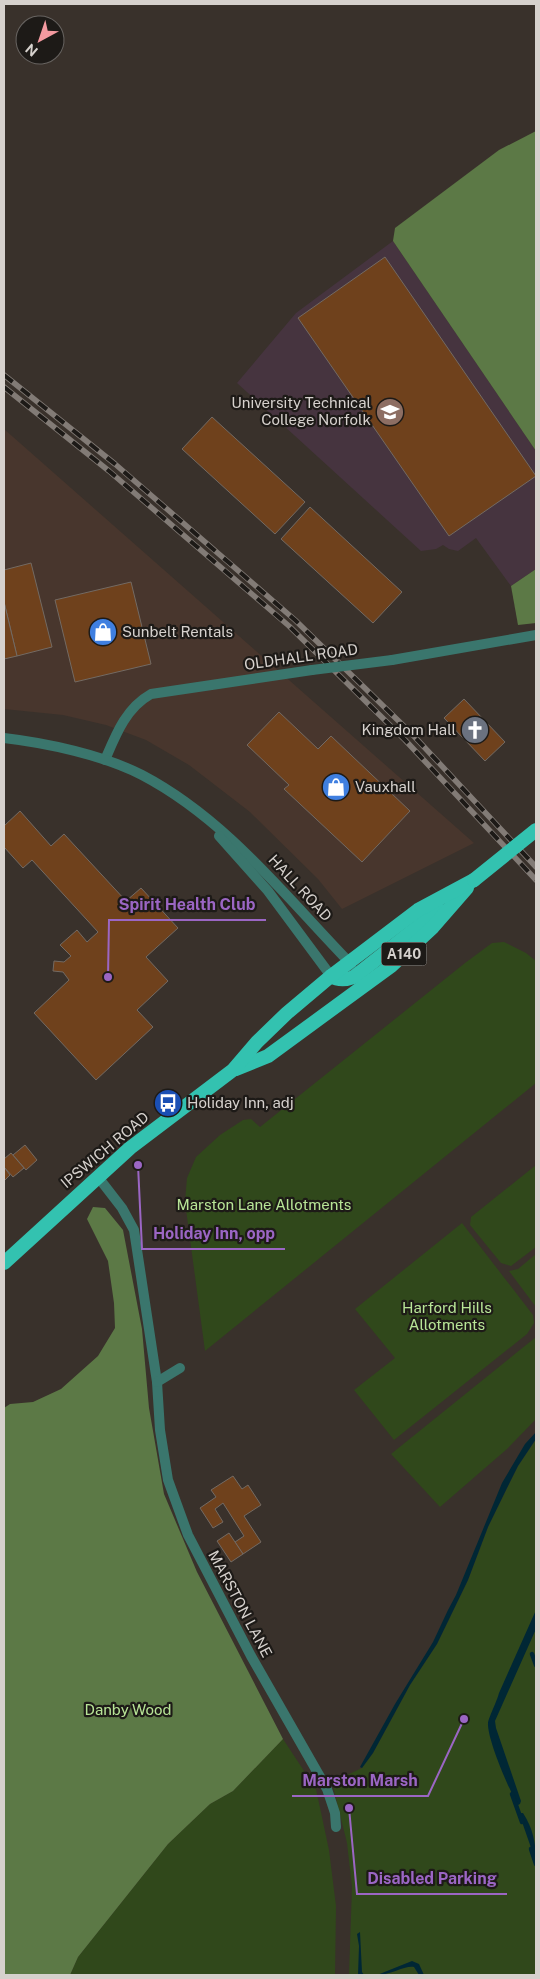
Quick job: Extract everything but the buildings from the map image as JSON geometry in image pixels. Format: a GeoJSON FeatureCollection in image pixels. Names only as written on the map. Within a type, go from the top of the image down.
{"type":"FeatureCollection","features":[{"type":"Feature","properties":{"kind":"highway","name":"IPSWICH ROAD"},"geometry":{"type":"LineString","coordinates":[[4,1263],[130,1148],[234,1070],[257,1042],[331,976],[418,910],[474,880],[536,830]]}},
{"type":"Feature","properties":{"kind":"highway","name":"IPSWICH ROAD"},"geometry":{"type":"LineString","coordinates":[[234,1070],[268,1056],[391,966],[433,927],[474,880]]}},
{"type":"Feature","properties":{"kind":"highway","name":"IPSWICH ROAD"},"geometry":{"type":"LineString","coordinates":[[354,976],[425,921],[454,904]]}},
{"type":"Feature","properties":{"kind":"highway"},"geometry":{"type":"LineString","coordinates":[[331,976],[336,979],[346,980],[354,976]]}},
{"type":"Feature","properties":{"kind":"street","name":"OLDHALL ROAD"},"geometry":{"type":"LineString","coordinates":[[106,760],[117,732],[130,710],[140,700],[151,694],[439,653],[536,634]]}},
{"type":"Feature","properties":{"kind":"street","name":"HALL ROAD"},"geometry":{"type":"LineString","coordinates":[[4,738],[30,741],[106,760],[142,775],[176,796],[242,848],[350,962],[354,976]]}},
{"type":"Feature","properties":{"kind":"street","name":"HALL ROAD"},"geometry":{"type":"LineString","coordinates":[[198,812],[268,891],[331,976]]}},
{"type":"Feature","properties":{"kind":"street"},"geometry":{"type":"LineString","coordinates":[[348,998],[354,976]]}},
{"type":"Feature","properties":{"kind":"street","name":"MARSTON LANE"},"geometry":{"type":"LineString","coordinates":[[98,1177],[116,1200],[134,1230],[157,1382],[160,1430],[168,1480],[188,1535],[251,1656],[327,1789],[335,1813],[336,1827]]}},
{"type":"Feature","properties":{"kind":"street"},"geometry":{"type":"LineString","coordinates":[[157,1382],[180,1368]]}},
{"type":"Feature","properties":{"kind":"shaded area","name":"University Technical College Norfolk"},"geometry":{"type":"Polygon","coordinates":[[[393,241],[536,451],[536,569],[511,586],[476,538],[458,551],[443,545],[436,549],[421,551],[237,383],[296,313],[393,241]]]}},
{"type":"Feature","properties":{"kind":"shaded area"},"geometry":{"type":"Polygon","coordinates":[[[4,429],[474,843],[342,909],[318,879],[250,812],[189,765],[146,740],[106,725],[63,715],[4,709],[4,429]]]}},
{"type":"Feature","properties":{"kind":"green space"},"geometry":{"type":"Polygon","coordinates":[[[536,131],[536,451],[393,241],[395,228],[499,150],[536,131]]]}},
{"type":"Feature","properties":{"kind":"green space"},"geometry":{"type":"Polygon","coordinates":[[[536,569],[536,623],[518,625],[511,586],[536,569]]]}},
{"type":"Feature","properties":{"kind":"green space","name":"Marston Lane Allotments"},"geometry":{"type":"Polygon","coordinates":[[[504,942],[526,953],[536,961],[536,1083],[205,1351],[185,1202],[187,1178],[196,1157],[220,1135],[243,1120],[251,1119],[260,1127],[465,963],[492,943],[504,942]]]}},
{"type":"Feature","properties":{"kind":"green space","name":"Harford Hills Allotments"},"geometry":{"type":"Polygon","coordinates":[[[536,1165],[536,1247],[511,1266],[501,1263],[470,1225],[471,1217],[536,1165]]]}},
{"type":"Feature","properties":{"kind":"green space","name":"Danby Wood"},"geometry":{"type":"Polygon","coordinates":[[[93,1207],[105,1208],[123,1230],[142,1329],[149,1408],[164,1494],[197,1572],[283,1739],[233,1791],[210,1804],[168,1844],[78,1957],[70,1975],[4,1975],[4,1408],[10,1404],[33,1402],[61,1389],[98,1356],[115,1328],[114,1303],[108,1261],[87,1219],[93,1207]]]}},
{"type":"Feature","properties":{"kind":"green space","name":"Harford Hills Allotments"},"geometry":{"type":"Polygon","coordinates":[[[462,1223],[533,1315],[534,1323],[527,1334],[394,1440],[354,1390],[395,1358],[355,1309],[462,1223]]]}},
{"type":"Feature","properties":{"kind":"green space","name":"Harford Hills Allotments"},"geometry":{"type":"Polygon","coordinates":[[[536,1254],[536,1307],[509,1271],[518,1269],[536,1254]]]}},
{"type":"Feature","properties":{"kind":"green space","name":"Harford Hills Allotments"},"geometry":{"type":"Polygon","coordinates":[[[536,1337],[536,1419],[507,1449],[440,1507],[391,1454],[536,1337]]]}},
{"type":"Feature","properties":{"kind":"green space"},"geometry":{"type":"Polygon","coordinates":[[[536,1439],[536,1975],[349,1975],[352,1887],[347,1843],[332,1782],[362,1768],[373,1753],[410,1685],[437,1644],[468,1580],[488,1527],[518,1466],[536,1439]]]}},
{"type":"Feature","properties":{"kind":"green space"},"geometry":{"type":"Polygon","coordinates":[[[283,1739],[316,1789],[329,1850],[336,1906],[335,1975],[70,1975],[78,1957],[168,1844],[210,1804],[233,1791],[283,1739]]]}},
{"type":"Feature","properties":{"kind":"water"},"geometry":{"type":"Polygon","coordinates":[[[536,1432],[536,1439],[518,1466],[488,1527],[468,1580],[437,1644],[410,1685],[373,1753],[362,1768],[360,1767],[395,1704],[433,1642],[456,1595],[502,1483],[525,1444],[536,1432]]]}},
{"type":"Feature","properties":{"kind":"water"},"geometry":{"type":"Polygon","coordinates":[[[536,1610],[536,1629],[495,1721],[521,1801],[518,1805],[504,1777],[491,1740],[488,1723],[499,1693],[536,1610]]]}},
{"type":"Feature","properties":{"kind":"water"},"geometry":{"type":"Polygon","coordinates":[[[521,1813],[523,1813],[532,1830],[536,1862],[521,1819],[521,1813]]]}},
{"type":"Feature","properties":{"kind":"water"},"geometry":{"type":"Polygon","coordinates":[[[360,1932],[362,1972],[364,1975],[358,1975],[359,1946],[357,1934],[360,1932]]]}},
{"type":"Feature","properties":{"kind":"water"},"geometry":{"type":"Polygon","coordinates":[[[412,1961],[419,1964],[424,1975],[419,1975],[414,1967],[411,1967],[377,1975],[412,1961]]]}},
{"type":"Feature","properties":{"kind":"waterway"},"geometry":{"type":"LineString","coordinates":[[532,1654],[536,1665]]}},
{"type":"Feature","properties":{"kind":"waterway"},"geometry":{"type":"LineString","coordinates":[[512,1794],[522,1822]]}},
{"type":"Feature","properties":{"kind":"waterway"},"geometry":{"type":"LineString","coordinates":[[531,1849],[536,1864]]}},
{"type":"Feature","properties":{"kind":"railway"},"geometry":{"type":"LineString","coordinates":[[4,375],[115,464],[295,620],[412,734],[536,867]]}},
{"type":"Feature","properties":{"kind":"railway"},"geometry":{"type":"LineString","coordinates":[[4,387],[109,471],[289,626],[405,740],[536,880]]}},
{"type":"Feature","properties":{"kind":"place","name":"University Technical College Norfolk"},"geometry":{"type":"Point","coordinates":[390,412]}},
{"type":"Feature","properties":{"kind":"place","name":"Sunbelt Rentals"},"geometry":{"type":"Point","coordinates":[103,632]}},
{"type":"Feature","properties":{"kind":"place","name":"Kingdom Hall"},"geometry":{"type":"Point","coordinates":[475,730]}},
{"type":"Feature","properties":{"kind":"place","name":"Vauxhall"},"geometry":{"type":"Point","coordinates":[336,787]}},
{"type":"Feature","properties":{"kind":"place","name":"Spirit Health Club"},"geometry":{"type":"Point","coordinates":[108,977]}},
{"type":"Feature","properties":{"kind":"place","name":"Holiday Inn, adj"},"geometry":{"type":"Point","coordinates":[168,1103]}},
{"type":"Feature","properties":{"kind":"place","name":"Holiday Inn, opp"},"geometry":{"type":"Point","coordinates":[138,1165]}},
{"type":"Feature","properties":{"kind":"place","name":"Marston Marsh"},"geometry":{"type":"Point","coordinates":[464,1719]}},
{"type":"Feature","properties":{"kind":"place","name":"Disabled Parking"},"geometry":{"type":"Point","coordinates":[349,1808]}}]}
